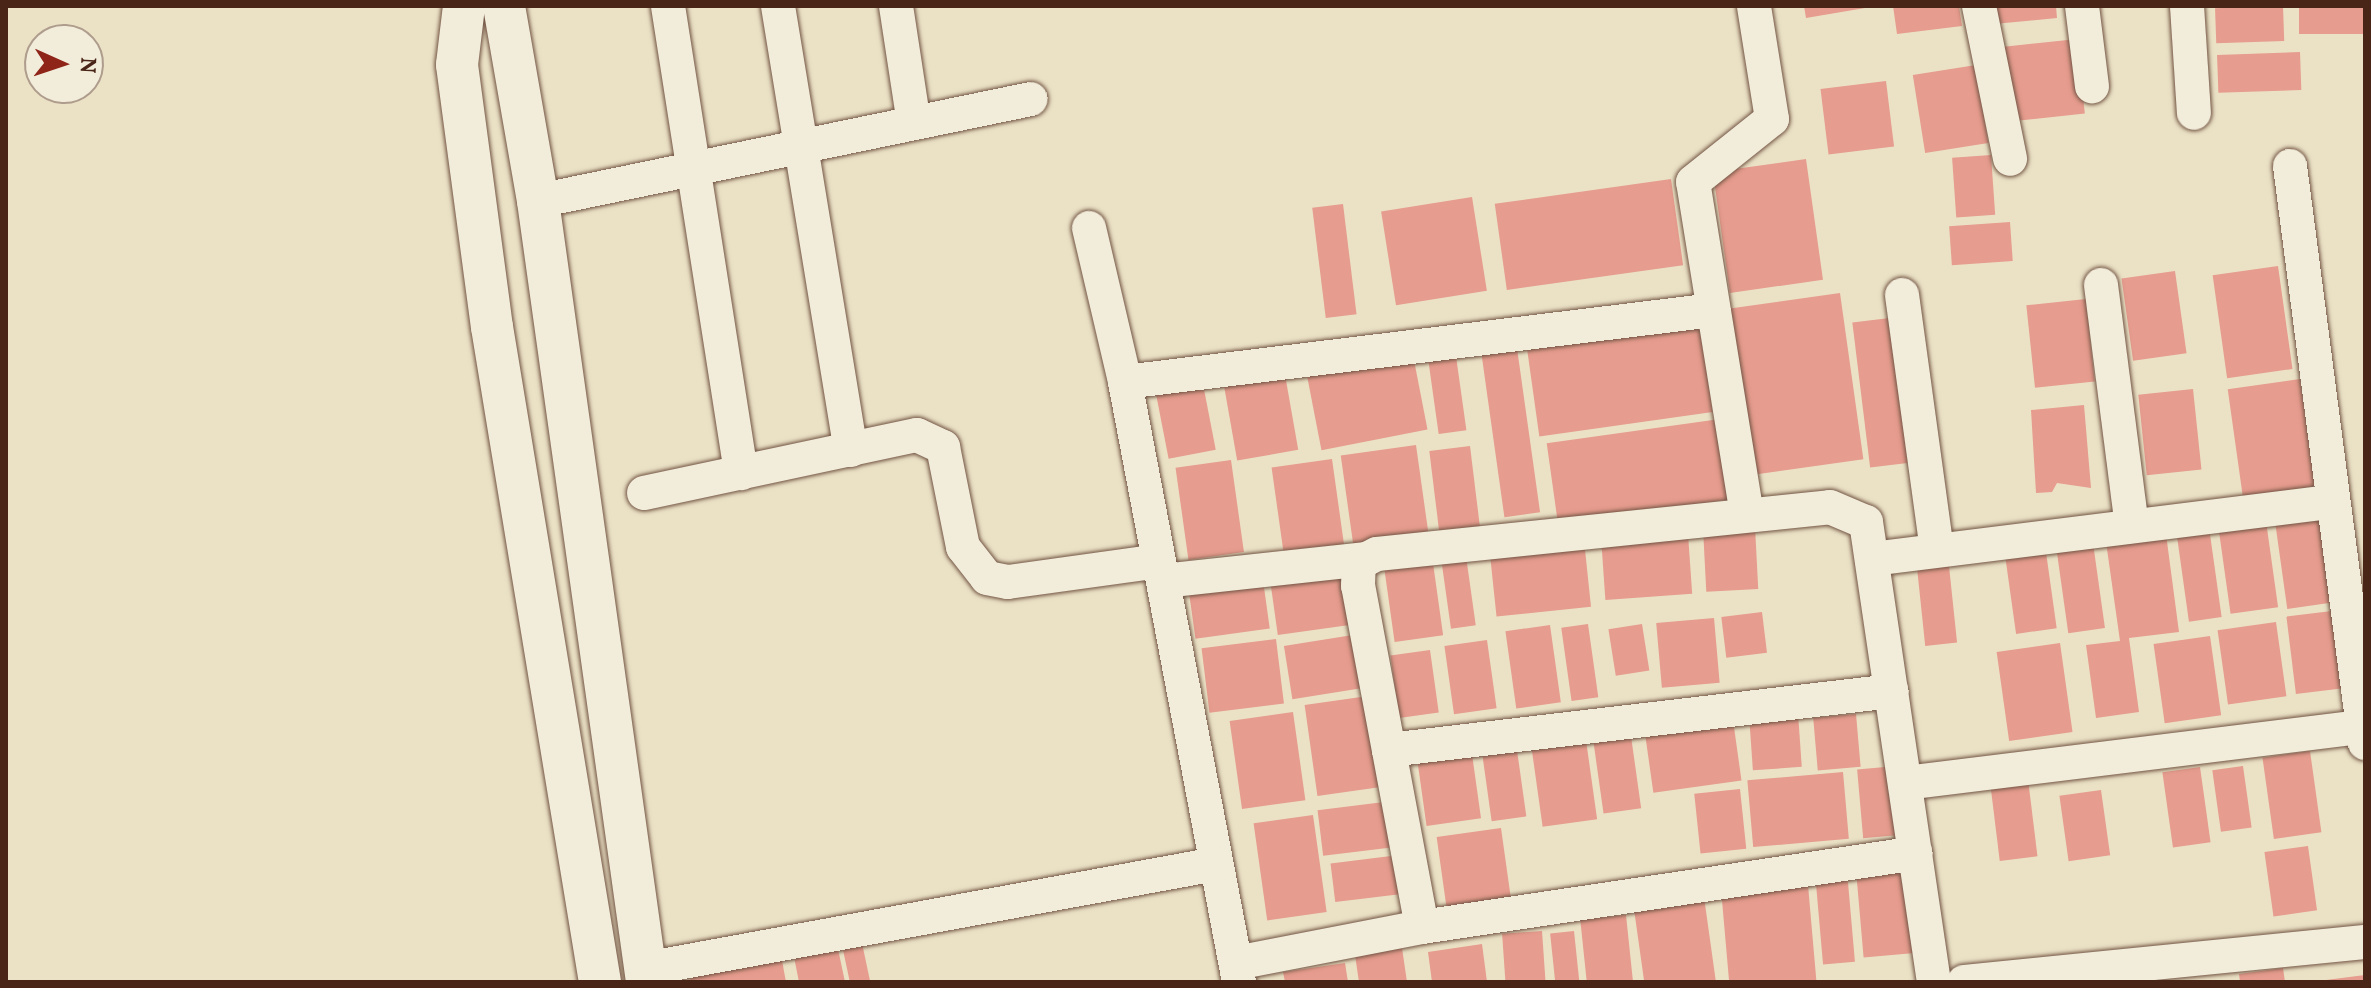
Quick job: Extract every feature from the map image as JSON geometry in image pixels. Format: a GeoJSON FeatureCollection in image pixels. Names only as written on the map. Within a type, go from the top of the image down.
{"type":"FeatureCollection","features":[{"type":"Feature","properties":{"kind":"street"},"geometry":{"type":"LineString","coordinates":[[464,6],[457,65],[490,311],[600,982]]}},
{"type":"Feature","properties":{"kind":"street"},"geometry":{"type":"LineString","coordinates":[[504,6],[538,201],[646,976],[1216,864]]}},
{"type":"Feature","properties":{"kind":"street"},"geometry":{"type":"LineString","coordinates":[[668,6],[741,473]]}},
{"type":"Feature","properties":{"kind":"street"},"geometry":{"type":"LineString","coordinates":[[778,6],[851,450]]}},
{"type":"Feature","properties":{"kind":"street"},"geometry":{"type":"LineString","coordinates":[[896,6],[914,123]]}},
{"type":"Feature","properties":{"kind":"street"},"geometry":{"type":"LineString","coordinates":[[1747,515],[1693,182],[1772,119],[1754,6]]}},
{"type":"Feature","properties":{"kind":"street"},"geometry":{"type":"LineString","coordinates":[[1979,6],[2010,159]]}},
{"type":"Feature","properties":{"kind":"street"},"geometry":{"type":"LineString","coordinates":[[2082,6],[2092,86]]}},
{"type":"Feature","properties":{"kind":"street"},"geometry":{"type":"LineString","coordinates":[[2187,6],[2194,113]]}},
{"type":"Feature","properties":{"kind":"street"},"geometry":{"type":"LineString","coordinates":[[538,201],[1031,99]]}},
{"type":"Feature","properties":{"kind":"street"},"geometry":{"type":"LineString","coordinates":[[1905,783],[2364,735],[2352,558],[2329,502],[2290,166]]}},
{"type":"Feature","properties":{"kind":"street"},"geometry":{"type":"LineString","coordinates":[[1089,228],[1125,382],[1238,972],[1422,927],[1915,853]]}},
{"type":"Feature","properties":{"kind":"street"},"geometry":{"type":"LineString","coordinates":[[2101,285],[2132,526]]}},
{"type":"Feature","properties":{"kind":"street"},"geometry":{"type":"LineString","coordinates":[[1902,295],[1937,550]]}},
{"type":"Feature","properties":{"kind":"street"},"geometry":{"type":"LineString","coordinates":[[1125,382],[1714,310]]}},
{"type":"Feature","properties":{"kind":"street"},"geometry":{"type":"LineString","coordinates":[[644,493],[917,435],[943,447],[963,547],[987,578],[1008,582],[1367,559],[1747,515],[1850,510],[1866,522],[1934,982]]}},
{"type":"Feature","properties":{"kind":"street"},"geometry":{"type":"LineString","coordinates":[[1872,559],[2329,502]]}},
{"type":"Feature","properties":{"kind":"street"},"geometry":{"type":"LineString","coordinates":[[1367,559],[1359,563],[1358,586],[1422,927]]}},
{"type":"Feature","properties":{"kind":"street"},"geometry":{"type":"LineString","coordinates":[[1389,750],[1892,691]]}},
{"type":"Feature","properties":{"kind":"street"},"geometry":{"type":"LineString","coordinates":[[1964,982],[2365,942]]}},
{"type":"Feature","properties":{"kind":"building"},"geometry":{"type":"Polygon","coordinates":[[[1804,6],[1865,6],[1865,8],[1806,18],[1804,6]]]}},
{"type":"Feature","properties":{"kind":"building"},"geometry":{"type":"Polygon","coordinates":[[[1893,6],[1959,6],[1962,26],[1897,34],[1893,6]]]}},
{"type":"Feature","properties":{"kind":"building"},"geometry":{"type":"Polygon","coordinates":[[[1992,6],[2056,6],[2057,18],[1994,24],[1992,6]]]}},
{"type":"Feature","properties":{"kind":"building"},"geometry":{"type":"Polygon","coordinates":[[[2283,6],[2284,41],[2216,43],[2215,8],[2283,6]]]}},
{"type":"Feature","properties":{"kind":"building"},"geometry":{"type":"Polygon","coordinates":[[[2299,6],[2365,6],[2365,34],[2299,34],[2299,6]]]}},
{"type":"Feature","properties":{"kind":"building"},"geometry":{"type":"Polygon","coordinates":[[[2077,39],[2085,114],[2009,122],[2001,47],[2077,39]]]}},
{"type":"Feature","properties":{"kind":"building"},"geometry":{"type":"Polygon","coordinates":[[[2300,52],[2301,90],[2218,93],[2217,55],[2300,52]]]}},
{"type":"Feature","properties":{"kind":"building"},"geometry":{"type":"Polygon","coordinates":[[[1976,65],[1988,143],[1925,153],[1913,75],[1976,65]]]}},
{"type":"Feature","properties":{"kind":"building"},"geometry":{"type":"Polygon","coordinates":[[[1886,81],[1894,147],[1829,155],[1820,89],[1886,81]]]}},
{"type":"Feature","properties":{"kind":"building"},"geometry":{"type":"Polygon","coordinates":[[[1991,155],[1995,215],[1956,218],[1952,158],[1991,155]]]}},
{"type":"Feature","properties":{"kind":"building"},"geometry":{"type":"Polygon","coordinates":[[[1806,159],[1823,280],[1730,293],[1713,172],[1806,159]]]}},
{"type":"Feature","properties":{"kind":"building"},"geometry":{"type":"Polygon","coordinates":[[[1671,179],[1683,265],[1507,290],[1495,204],[1671,179]]]}},
{"type":"Feature","properties":{"kind":"building"},"geometry":{"type":"Polygon","coordinates":[[[1472,197],[1487,291],[1396,305],[1381,211],[1472,197]]]}},
{"type":"Feature","properties":{"kind":"building"},"geometry":{"type":"Polygon","coordinates":[[[1343,204],[1357,314],[1326,318],[1312,208],[1343,204]]]}},
{"type":"Feature","properties":{"kind":"building"},"geometry":{"type":"Polygon","coordinates":[[[2010,222],[2013,261],[1952,265],[1949,226],[2010,222]]]}},
{"type":"Feature","properties":{"kind":"building"},"geometry":{"type":"Polygon","coordinates":[[[2278,266],[2292,369],[2227,378],[2213,275],[2278,266]]]}},
{"type":"Feature","properties":{"kind":"building"},"geometry":{"type":"Polygon","coordinates":[[[2175,271],[2187,353],[2133,361],[2122,279],[2175,271]]]}},
{"type":"Feature","properties":{"kind":"building"},"geometry":{"type":"Polygon","coordinates":[[[1840,293],[1863,459],[1745,476],[1721,310],[1840,293]]]}},
{"type":"Feature","properties":{"kind":"building"},"geometry":{"type":"Polygon","coordinates":[[[2086,299],[2095,382],[2035,388],[2026,305],[2086,299]]]}},
{"type":"Feature","properties":{"kind":"building"},"geometry":{"type":"Polygon","coordinates":[[[1699,315],[1713,412],[1539,436],[1526,339],[1699,315]]]}},
{"type":"Feature","properties":{"kind":"building"},"geometry":{"type":"Polygon","coordinates":[[[1898,317],[1916,462],[1870,468],[1852,323],[1898,317]]]}},
{"type":"Feature","properties":{"kind":"building"},"geometry":{"type":"Polygon","coordinates":[[[1516,341],[1540,512],[1504,517],[1480,346],[1516,341]]]}},
{"type":"Feature","properties":{"kind":"building"},"geometry":{"type":"Polygon","coordinates":[[[1455,349],[1466,430],[1439,434],[1427,353],[1455,349]]]}},
{"type":"Feature","properties":{"kind":"building"},"geometry":{"type":"Polygon","coordinates":[[[1413,355],[1428,430],[1321,450],[1307,376],[1413,355]]]}},
{"type":"Feature","properties":{"kind":"building"},"geometry":{"type":"Polygon","coordinates":[[[1284,369],[1298,450],[1237,461],[1223,380],[1284,369]]]}},
{"type":"Feature","properties":{"kind":"building"},"geometry":{"type":"Polygon","coordinates":[[[1202,379],[1216,450],[1169,459],[1155,388],[1202,379]]]}},
{"type":"Feature","properties":{"kind":"building"},"geometry":{"type":"Polygon","coordinates":[[[2300,379],[2316,493],[2244,503],[2228,389],[2300,379]]]}},
{"type":"Feature","properties":{"kind":"building"},"geometry":{"type":"Polygon","coordinates":[[[2193,389],[2201,470],[2147,475],[2138,395],[2193,389]]]}},
{"type":"Feature","properties":{"kind":"building"},"geometry":{"type":"Polygon","coordinates":[[[2084,405],[2091,488],[2057,483],[2052,492],[2036,493],[2031,410],[2084,405]]]}},
{"type":"Feature","properties":{"kind":"building"},"geometry":{"type":"Polygon","coordinates":[[[1720,419],[1731,499],[1558,524],[1547,443],[1720,419]]]}},
{"type":"Feature","properties":{"kind":"building"},"geometry":{"type":"Polygon","coordinates":[[[1416,445],[1429,535],[1353,546],[1341,456],[1416,445]]]}},
{"type":"Feature","properties":{"kind":"building"},"geometry":{"type":"Polygon","coordinates":[[[1470,446],[1481,538],[1441,543],[1429,451],[1470,446]]]}},
{"type":"Feature","properties":{"kind":"building"},"geometry":{"type":"Polygon","coordinates":[[[1332,459],[1345,551],[1285,560],[1272,467],[1332,459]]]}},
{"type":"Feature","properties":{"kind":"building"},"geometry":{"type":"Polygon","coordinates":[[[1231,460],[1244,552],[1188,560],[1176,468],[1231,460]]]}},
{"type":"Feature","properties":{"kind":"building"},"geometry":{"type":"Polygon","coordinates":[[[2323,511],[2336,602],[2287,609],[2274,518],[2323,511]]]}},
{"type":"Feature","properties":{"kind":"building"},"geometry":{"type":"Polygon","coordinates":[[[2208,520],[2222,617],[2189,622],[2175,525],[2208,520]]]}},
{"type":"Feature","properties":{"kind":"building"},"geometry":{"type":"Polygon","coordinates":[[[2266,521],[2278,607],[2231,614],[2218,528],[2266,521]]]}},
{"type":"Feature","properties":{"kind":"building"},"geometry":{"type":"Polygon","coordinates":[[[1755,527],[1758,589],[1706,592],[1703,530],[1755,527]]]}},
{"type":"Feature","properties":{"kind":"building"},"geometry":{"type":"Polygon","coordinates":[[[1688,534],[1692,594],[1605,600],[1601,540],[1688,534]]]}},
{"type":"Feature","properties":{"kind":"building"},"geometry":{"type":"Polygon","coordinates":[[[2166,534],[2179,632],[2129,638],[2139,712],[2096,718],[2086,645],[2120,641],[2106,542],[2166,534]]]}},
{"type":"Feature","properties":{"kind":"building"},"geometry":{"type":"Polygon","coordinates":[[[2092,536],[2105,628],[2068,633],[2055,541],[2092,536]]]}},
{"type":"Feature","properties":{"kind":"building"},"geometry":{"type":"Polygon","coordinates":[[[1584,540],[1591,607],[1497,617],[1490,550],[1584,540]]]}},
{"type":"Feature","properties":{"kind":"building"},"geometry":{"type":"Polygon","coordinates":[[[2045,545],[2057,628],[2016,634],[2004,551],[2045,545]]]}},
{"type":"Feature","properties":{"kind":"building"},"geometry":{"type":"Polygon","coordinates":[[[1432,556],[1443,635],[1395,642],[1383,563],[1432,556]]]}},
{"type":"Feature","properties":{"kind":"building"},"geometry":{"type":"Polygon","coordinates":[[[1466,556],[1476,625],[1451,629],[1441,559],[1466,556]]]}},
{"type":"Feature","properties":{"kind":"building"},"geometry":{"type":"Polygon","coordinates":[[[1261,566],[1270,628],[1195,639],[1187,576],[1261,566]]]}},
{"type":"Feature","properties":{"kind":"building"},"geometry":{"type":"Polygon","coordinates":[[[1949,566],[1957,643],[1925,646],[1917,569],[1949,566]]]}},
{"type":"Feature","properties":{"kind":"building"},"geometry":{"type":"Polygon","coordinates":[[[1345,567],[1353,624],[1278,635],[1270,578],[1345,567]]]}},
{"type":"Feature","properties":{"kind":"building"},"geometry":{"type":"Polygon","coordinates":[[[2340,610],[2350,687],[2296,694],[2286,617],[2340,610]]]}},
{"type":"Feature","properties":{"kind":"building"},"geometry":{"type":"Polygon","coordinates":[[[1762,612],[1767,653],[1726,658],[1721,617],[1762,612]]]}},
{"type":"Feature","properties":{"kind":"building"},"geometry":{"type":"Polygon","coordinates":[[[1714,618],[1720,683],[1662,688],[1656,623],[1714,618]]]}},
{"type":"Feature","properties":{"kind":"building"},"geometry":{"type":"Polygon","coordinates":[[[2276,622],[2286,696],[2228,704],[2218,630],[2276,622]]]}},
{"type":"Feature","properties":{"kind":"building"},"geometry":{"type":"Polygon","coordinates":[[[1588,624],[1598,697],[1572,701],[1561,628],[1588,624]]]}},
{"type":"Feature","properties":{"kind":"building"},"geometry":{"type":"Polygon","coordinates":[[[1642,624],[1649,670],[1616,676],[1608,629],[1642,624]]]}},
{"type":"Feature","properties":{"kind":"building"},"geometry":{"type":"Polygon","coordinates":[[[1550,625],[1561,702],[1516,709],[1505,631],[1550,625]]]}},
{"type":"Feature","properties":{"kind":"building"},"geometry":{"type":"Polygon","coordinates":[[[1359,634],[1367,687],[1292,699],[1284,646],[1359,634]]]}},
{"type":"Feature","properties":{"kind":"building"},"geometry":{"type":"Polygon","coordinates":[[[2210,636],[2221,715],[2165,723],[2154,644],[2210,636]]]}},
{"type":"Feature","properties":{"kind":"building"},"geometry":{"type":"Polygon","coordinates":[[[1276,639],[1284,704],[1209,713],[1202,648],[1276,639]]]}},
{"type":"Feature","properties":{"kind":"building"},"geometry":{"type":"Polygon","coordinates":[[[1487,640],[1497,708],[1454,714],[1444,646],[1487,640]]]}},
{"type":"Feature","properties":{"kind":"building"},"geometry":{"type":"Polygon","coordinates":[[[2060,643],[2073,732],[2009,741],[1997,652],[2060,643]]]}},
{"type":"Feature","properties":{"kind":"building"},"geometry":{"type":"Polygon","coordinates":[[[1430,650],[1439,712],[1399,718],[1390,656],[1430,650]]]}},
{"type":"Feature","properties":{"kind":"building"},"geometry":{"type":"Polygon","coordinates":[[[1368,696],[1381,787],[1317,796],[1305,705],[1368,696]]]}},
{"type":"Feature","properties":{"kind":"building"},"geometry":{"type":"Polygon","coordinates":[[[1293,712],[1305,800],[1242,809],[1230,721],[1293,712]]]}},
{"type":"Feature","properties":{"kind":"building"},"geometry":{"type":"Polygon","coordinates":[[[1798,713],[1802,767],[1753,770],[1749,716],[1798,713]]]}},
{"type":"Feature","properties":{"kind":"building"},"geometry":{"type":"Polygon","coordinates":[[[1856,714],[1861,767],[1818,771],[1813,718],[1856,714]]]}},
{"type":"Feature","properties":{"kind":"building"},"geometry":{"type":"Polygon","coordinates":[[[1733,720],[1741,780],[1653,793],[1645,732],[1733,720]]]}},
{"type":"Feature","properties":{"kind":"building"},"geometry":{"type":"Polygon","coordinates":[[[1585,733],[1597,819],[1543,827],[1531,741],[1585,733]]]}},
{"type":"Feature","properties":{"kind":"building"},"geometry":{"type":"Polygon","coordinates":[[[1631,736],[1641,808],[1604,814],[1593,741],[1631,736]]]}},
{"type":"Feature","properties":{"kind":"building"},"geometry":{"type":"Polygon","coordinates":[[[1471,747],[1481,818],[1427,826],[1417,755],[1471,747]]]}},
{"type":"Feature","properties":{"kind":"building"},"geometry":{"type":"Polygon","coordinates":[[[1517,750],[1526,816],[1492,821],[1482,755],[1517,750]]]}},
{"type":"Feature","properties":{"kind":"building"},"geometry":{"type":"Polygon","coordinates":[[[2310,751],[2321,832],[2274,839],[2262,758],[2310,751]]]}},
{"type":"Feature","properties":{"kind":"building"},"geometry":{"type":"Polygon","coordinates":[[[1896,766],[1902,835],[1863,838],[1857,769],[1896,766]]]}},
{"type":"Feature","properties":{"kind":"building"},"geometry":{"type":"Polygon","coordinates":[[[2243,766],[2252,827],[2221,832],[2212,770],[2243,766]]]}},
{"type":"Feature","properties":{"kind":"building"},"geometry":{"type":"Polygon","coordinates":[[[2200,767],[2211,842],[2173,848],[2162,772],[2200,767]]]}},
{"type":"Feature","properties":{"kind":"building"},"geometry":{"type":"Polygon","coordinates":[[[2027,771],[2037,856],[2000,861],[1989,776],[2027,771]]]}},
{"type":"Feature","properties":{"kind":"building"},"geometry":{"type":"Polygon","coordinates":[[[1843,772],[1849,839],[1753,847],[1747,780],[1843,772]]]}},
{"type":"Feature","properties":{"kind":"building"},"geometry":{"type":"Polygon","coordinates":[[[1740,789],[1746,849],[1701,853],[1694,794],[1740,789]]]}},
{"type":"Feature","properties":{"kind":"building"},"geometry":{"type":"Polygon","coordinates":[[[2101,790],[2110,855],[2069,861],[2059,796],[2101,790]]]}},
{"type":"Feature","properties":{"kind":"building"},"geometry":{"type":"Polygon","coordinates":[[[1392,801],[1398,847],[1323,856],[1318,810],[1392,801]]]}},
{"type":"Feature","properties":{"kind":"building"},"geometry":{"type":"Polygon","coordinates":[[[1313,815],[1327,912],[1267,920],[1254,823],[1313,815]]]}},
{"type":"Feature","properties":{"kind":"building"},"geometry":{"type":"Polygon","coordinates":[[[1501,828],[1512,906],[1448,915],[1437,837],[1501,828]]]}},
{"type":"Feature","properties":{"kind":"building"},"geometry":{"type":"Polygon","coordinates":[[[2308,846],[2317,910],[2273,916],[2264,852],[2308,846]]]}},
{"type":"Feature","properties":{"kind":"building"},"geometry":{"type":"Polygon","coordinates":[[[1399,855],[1404,894],[1335,902],[1331,863],[1399,855]]]}},
{"type":"Feature","properties":{"kind":"building"},"geometry":{"type":"Polygon","coordinates":[[[1910,868],[1917,953],[1864,957],[1856,873],[1910,868]]]}},
{"type":"Feature","properties":{"kind":"building"},"geometry":{"type":"Polygon","coordinates":[[[1847,871],[1855,962],[1823,964],[1815,874],[1847,871]]]}},
{"type":"Feature","properties":{"kind":"building"},"geometry":{"type":"Polygon","coordinates":[[[1808,885],[1816,981],[1729,982],[1721,893],[1808,885]]]}},
{"type":"Feature","properties":{"kind":"building"},"geometry":{"type":"Polygon","coordinates":[[[1704,897],[1716,982],[1644,982],[1634,907],[1704,897]]]}},
{"type":"Feature","properties":{"kind":"building"},"geometry":{"type":"Polygon","coordinates":[[[1626,915],[1633,982],[1587,982],[1580,920],[1626,915]]]}},
{"type":"Feature","properties":{"kind":"building"},"geometry":{"type":"Polygon","coordinates":[[[1542,931],[1546,982],[1505,982],[1502,934],[1542,931]]]}},
{"type":"Feature","properties":{"kind":"building"},"geometry":{"type":"Polygon","coordinates":[[[1574,931],[1579,982],[1555,982],[1550,934],[1574,931]]]}},
{"type":"Feature","properties":{"kind":"building"},"geometry":{"type":"Polygon","coordinates":[[[862,943],[870,982],[850,982],[842,947],[862,943]]]}},
{"type":"Feature","properties":{"kind":"building"},"geometry":{"type":"Polygon","coordinates":[[[1482,944],[1487,982],[1432,982],[1428,952],[1482,944]]]}},
{"type":"Feature","properties":{"kind":"building"},"geometry":{"type":"Polygon","coordinates":[[[1402,948],[1407,982],[1359,982],[1355,955],[1402,948]]]}},
{"type":"Feature","properties":{"kind":"building"},"geometry":{"type":"Polygon","coordinates":[[[838,949],[845,982],[799,982],[794,957],[838,949]]]}},
{"type":"Feature","properties":{"kind":"building"},"geometry":{"type":"Polygon","coordinates":[[[781,955],[786,982],[691,982],[689,974],[781,955]]]}},
{"type":"Feature","properties":{"kind":"building"},"geometry":{"type":"Polygon","coordinates":[[[1345,963],[1348,982],[1285,982],[1283,972],[1345,963]]]}},
{"type":"Feature","properties":{"kind":"building"},"geometry":{"type":"Polygon","coordinates":[[[2283,968],[2285,982],[2240,982],[2239,974],[2283,968]]]}},
{"type":"Feature","properties":{"kind":"building"},"geometry":{"type":"Polygon","coordinates":[[[2365,975],[2365,982],[2326,982],[2326,980],[2365,975]]]}}]}
